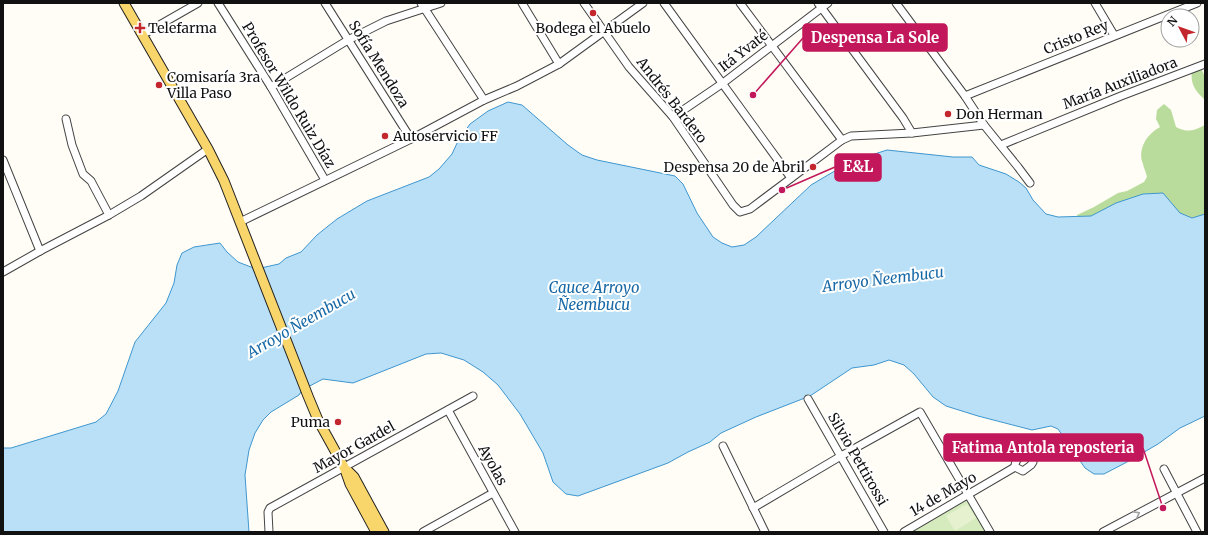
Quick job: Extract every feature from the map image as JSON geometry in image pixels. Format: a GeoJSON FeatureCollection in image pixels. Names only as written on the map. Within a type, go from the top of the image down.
{"type":"FeatureCollection","features":[{"type":"Feature","properties":{"kind":"main road"},"geometry":{"type":"LineString","coordinates":[[124,3],[208,149],[224,181],[254,261],[318,420],[344,467],[350,484],[376,532]]}},
{"type":"Feature","properties":{"kind":"main road"},"geometry":{"type":"LineString","coordinates":[[344,467],[354,477],[384,532]]}},
{"type":"Feature","properties":{"kind":"street"},"geometry":{"type":"LineString","coordinates":[[142,35],[198,3]]}},
{"type":"Feature","properties":{"kind":"street","name":"Profesor Wildo Ruìz Díaz"},"geometry":{"type":"LineString","coordinates":[[218,3],[271,87],[325,180]]}},
{"type":"Feature","properties":{"kind":"street","name":"Sofía Mendoza"},"geometry":{"type":"LineString","coordinates":[[325,3],[411,139]]}},
{"type":"Feature","properties":{"kind":"street"},"geometry":{"type":"LineString","coordinates":[[271,87],[348,40],[423,6],[441,3]]}},
{"type":"Feature","properties":{"kind":"street"},"geometry":{"type":"LineString","coordinates":[[522,3],[559,64]]}},
{"type":"Feature","properties":{"kind":"street","name":"Andrés Bardero"},"geometry":{"type":"LineString","coordinates":[[584,3],[629,67],[673,117],[733,205],[740,212],[750,209],[791,178]]}},
{"type":"Feature","properties":{"kind":"street"},"geometry":{"type":"LineString","coordinates":[[240,222],[411,139],[484,100],[516,86],[559,64],[643,3]]}},
{"type":"Feature","properties":{"kind":"street"},"geometry":{"type":"LineString","coordinates":[[664,3],[791,178],[842,140],[851,136],[912,133],[984,125]]}},
{"type":"Feature","properties":{"kind":"street"},"geometry":{"type":"LineString","coordinates":[[740,3],[842,140]]}},
{"type":"Feature","properties":{"kind":"street"},"geometry":{"type":"LineString","coordinates":[[896,3],[965,96],[984,125],[1030,183]]}},
{"type":"Feature","properties":{"kind":"street"},"geometry":{"type":"LineString","coordinates":[[1095,3],[1114,35]]}},
{"type":"Feature","properties":{"kind":"street","name":"Cristo Rey"},"geometry":{"type":"LineString","coordinates":[[965,96],[1197,3]]}},
{"type":"Feature","properties":{"kind":"street"},"geometry":{"type":"LineString","coordinates":[[823,4],[904,118],[912,133]]}},
{"type":"Feature","properties":{"kind":"street","name":"Itá Yvaté"},"geometry":{"type":"LineString","coordinates":[[673,117],[723,83],[823,4]]}},
{"type":"Feature","properties":{"kind":"street"},"geometry":{"type":"LineString","coordinates":[[423,6],[484,100]]}},
{"type":"Feature","properties":{"kind":"street","name":"María Auxiliadora"},"geometry":{"type":"LineString","coordinates":[[1001,145],[1120,96],[1205,64]]}},
{"type":"Feature","properties":{"kind":"street"},"geometry":{"type":"LineString","coordinates":[[66,120],[72,145],[83,174],[91,181],[109,215]]}},
{"type":"Feature","properties":{"kind":"street"},"geometry":{"type":"LineString","coordinates":[[3,272],[109,215],[141,196],[208,149]]}},
{"type":"Feature","properties":{"kind":"street"},"geometry":{"type":"LineString","coordinates":[[3,160],[40,251]]}},
{"type":"Feature","properties":{"kind":"street","name":"Mayor Gardel"},"geometry":{"type":"LineString","coordinates":[[269,532],[268,512],[270,508],[473,396]]}},
{"type":"Feature","properties":{"kind":"street","name":"Silvio Pettirossi"},"geometry":{"type":"LineString","coordinates":[[808,399],[884,532]]}},
{"type":"Feature","properties":{"kind":"street","name":"Ayolas"},"geometry":{"type":"LineString","coordinates":[[448,410],[515,532]]}},
{"type":"Feature","properties":{"kind":"street"},"geometry":{"type":"LineString","coordinates":[[753,508],[841,456],[920,412],[990,532]]}},
{"type":"Feature","properties":{"kind":"street"},"geometry":{"type":"LineString","coordinates":[[723,446],[765,532]]}},
{"type":"Feature","properties":{"kind":"street","name":"14 de Mayo"},"geometry":{"type":"LineString","coordinates":[[904,532],[1015,467]]}},
{"type":"Feature","properties":{"kind":"street"},"geometry":{"type":"LineString","coordinates":[[1164,469],[1197,532]]}},
{"type":"Feature","properties":{"kind":"street"},"geometry":{"type":"LineString","coordinates":[[1103,532],[1205,478]]}},
{"type":"Feature","properties":{"kind":"street"},"geometry":{"type":"LineString","coordinates":[[423,532],[493,493]]}},
{"type":"Feature","properties":{"kind":"green space"},"geometry":{"type":"Polygon","coordinates":[[[1201,68],[1205,77],[1205,100],[1198,93],[1192,82],[1192,69],[1201,68]]]}},
{"type":"Feature","properties":{"kind":"green space"},"geometry":{"type":"Polygon","coordinates":[[[1164,104],[1171,110],[1176,127],[1184,130],[1191,130],[1198,129],[1205,125],[1205,228],[1079,224],[1077,215],[1118,193],[1127,191],[1144,182],[1147,177],[1141,158],[1142,148],[1147,138],[1160,127],[1156,119],[1157,110],[1164,104]]]}},
{"type":"Feature","properties":{"kind":"green space"},"geometry":{"type":"Polygon","coordinates":[[[967,500],[986,532],[912,532],[967,500]]]}},
{"type":"Feature","properties":{"kind":"green space"},"geometry":{"type":"Polygon","coordinates":[[[967,504],[976,518],[955,531],[946,516],[967,504]]]}},
{"type":"Feature","properties":{"kind":"water","name":"Cauce Arroyo Ñeembucu"},"geometry":{"type":"Polygon","coordinates":[[[508,102],[522,105],[568,145],[582,155],[597,160],[675,176],[683,184],[697,213],[713,237],[732,247],[744,245],[756,237],[811,185],[859,159],[887,150],[953,157],[972,157],[979,165],[1006,174],[1019,182],[1026,188],[1033,200],[1046,214],[1058,217],[1091,216],[1116,203],[1143,194],[1163,193],[1180,213],[1192,218],[1205,214],[1205,416],[1180,428],[1158,444],[1127,462],[1104,474],[1094,474],[1085,468],[1058,429],[1051,426],[1032,430],[946,406],[933,397],[914,374],[904,365],[889,360],[874,365],[852,368],[810,396],[756,417],[721,433],[710,442],[668,463],[578,496],[566,494],[553,482],[543,453],[520,414],[498,385],[483,372],[464,360],[441,353],[426,354],[353,383],[323,379],[302,390],[299,395],[271,412],[263,420],[255,433],[249,450],[245,475],[249,532],[3,532],[3,448],[11,448],[96,422],[106,414],[118,391],[135,342],[166,303],[174,283],[177,265],[182,253],[194,247],[220,243],[238,262],[256,269],[279,264],[286,258],[301,252],[317,235],[337,219],[367,201],[429,177],[439,169],[452,154],[458,141],[470,124],[488,111],[508,102]]]}},
{"type":"Feature","properties":{"kind":"place","name":"Bodega el Abuelo"},"geometry":{"type":"Point","coordinates":[593,13]}},
{"type":"Feature","properties":{"kind":"place","name":"Telefarma"},"geometry":{"type":"Point","coordinates":[140,28]}},
{"type":"Feature","properties":{"kind":"place","name":"Comisaría 3ra Villa Paso"},"geometry":{"type":"Point","coordinates":[159,85]}},
{"type":"Feature","properties":{"kind":"place","name":"Despensa La Sole"},"geometry":{"type":"Point","coordinates":[753,95]}},
{"type":"Feature","properties":{"kind":"place","name":"Don Herman"},"geometry":{"type":"Point","coordinates":[948,114]}},
{"type":"Feature","properties":{"kind":"place","name":"Autoservicio FF"},"geometry":{"type":"Point","coordinates":[385,136]}},
{"type":"Feature","properties":{"kind":"place","name":"Despensa 20 de Abril"},"geometry":{"type":"Point","coordinates":[813,167]}},
{"type":"Feature","properties":{"kind":"place","name":"E&L"},"geometry":{"type":"Point","coordinates":[782,190]}},
{"type":"Feature","properties":{"kind":"place","name":"Puma"},"geometry":{"type":"Point","coordinates":[338,422]}},
{"type":"Feature","properties":{"kind":"place","name":"Fatima Antola reposteria"},"geometry":{"type":"Point","coordinates":[1163,508]}},
{"type":"Feature","properties":{"kind":"water label","name":"Arroyo Ñeembucu"},"geometry":{"type":"Point","coordinates":[883,279]}},
{"type":"Feature","properties":{"kind":"water label","name":"Arroyo Ñeembucu"},"geometry":{"type":"Point","coordinates":[301,323]}}]}
